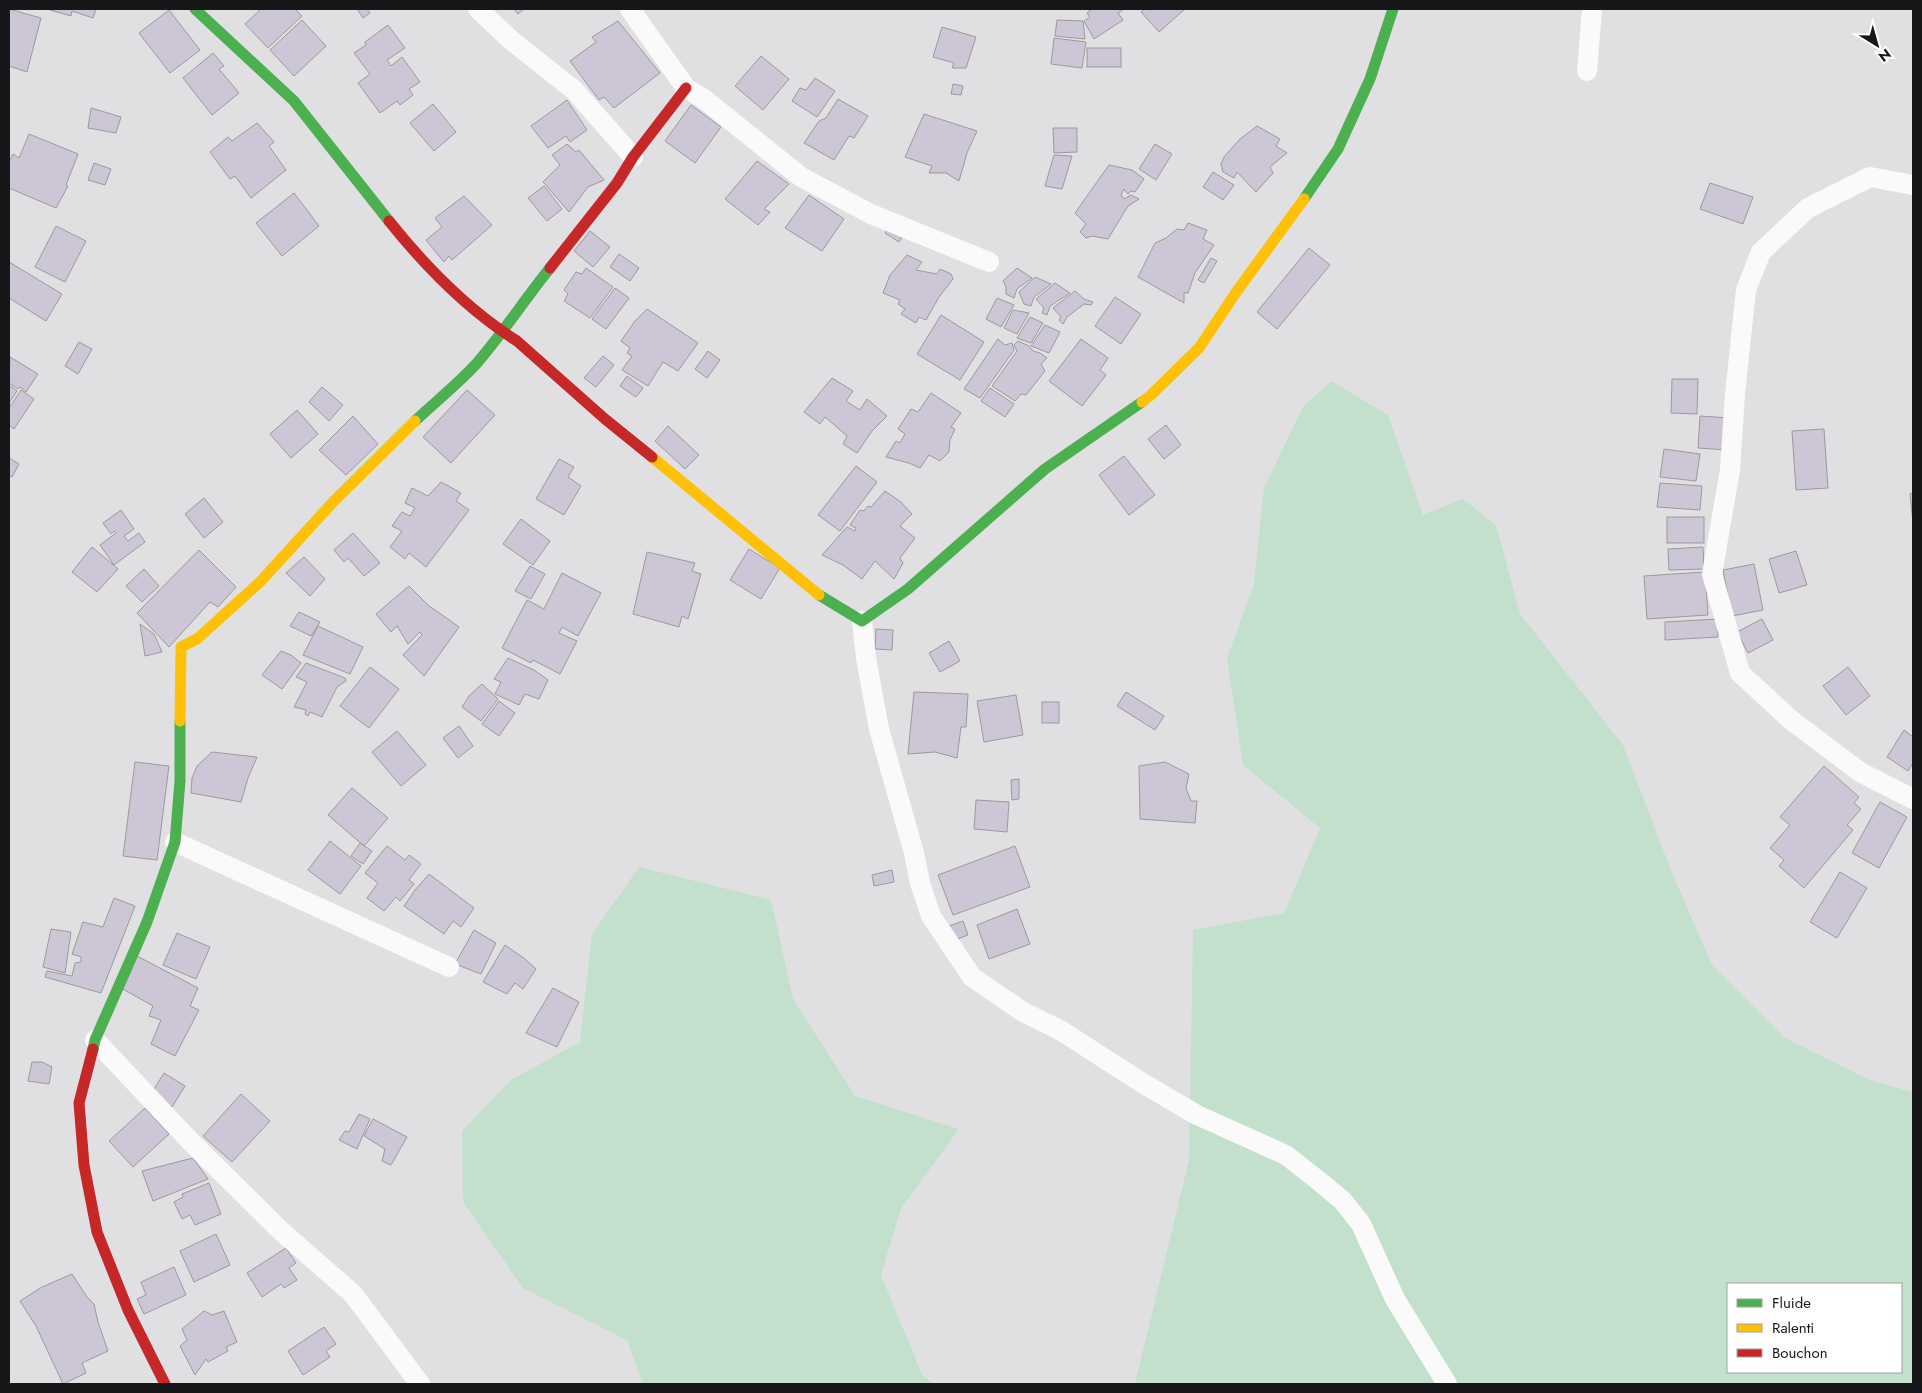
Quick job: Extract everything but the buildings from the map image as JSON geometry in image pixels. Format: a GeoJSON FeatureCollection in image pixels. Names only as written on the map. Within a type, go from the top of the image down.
{"type":"FeatureCollection","features":[{"type":"Feature","properties":{"kind":"street"},"geometry":{"type":"LineString","coordinates":[[195,9],[294,102],[406,242],[454,291],[503,332],[517,341],[605,419],[818,594],[862,620]]}},
{"type":"Feature","properties":{"kind":"street"},"geometry":{"type":"LineString","coordinates":[[478,9],[512,41],[574,90],[633,157]]}},
{"type":"Feature","properties":{"kind":"street"},"geometry":{"type":"LineString","coordinates":[[630,9],[686,88],[704,99],[801,177],[871,214],[989,262]]}},
{"type":"Feature","properties":{"kind":"street"},"geometry":{"type":"LineString","coordinates":[[862,620],[908,589],[1045,470],[1151,395],[1199,348],[1338,149],[1370,79],[1393,9]]}},
{"type":"Feature","properties":{"kind":"street"},"geometry":{"type":"LineString","coordinates":[[1586,70],[1592,9]]}},
{"type":"Feature","properties":{"kind":"street"},"geometry":{"type":"LineString","coordinates":[[165,1384],[128,1310],[97,1232],[84,1165],[79,1103],[95,1040],[147,922],[174,842],[180,781],[182,647],[197,640],[260,582],[400,434],[474,364],[503,332],[521,304],[617,183],[633,157],[686,88]]}},
{"type":"Feature","properties":{"kind":"street"},"geometry":{"type":"LineString","coordinates":[[1913,185],[1870,177],[1808,208],[1761,252],[1746,290],[1735,394],[1730,470],[1712,574],[1740,673],[1791,720],[1860,772],[1913,800]]}},
{"type":"Feature","properties":{"kind":"street"},"geometry":{"type":"LineString","coordinates":[[862,620],[866,658],[878,729],[930,916],[972,977],[1023,1012],[1060,1030],[1144,1084],[1197,1115],[1286,1155],[1343,1201],[1361,1224],[1395,1298],[1447,1384]]}},
{"type":"Feature","properties":{"kind":"street"},"geometry":{"type":"LineString","coordinates":[[174,842],[449,967]]}},
{"type":"Feature","properties":{"kind":"street"},"geometry":{"type":"LineString","coordinates":[[95,1040],[192,1143],[281,1231],[354,1294],[420,1384]]}},
{"type":"Feature","properties":{"kind":"green space"},"geometry":{"type":"Polygon","coordinates":[[[1331,381],[1388,415],[1423,515],[1463,499],[1496,525],[1520,614],[1623,745],[1672,873],[1712,965],[1785,1038],[1872,1081],[1913,1092],[1913,1384],[1135,1384],[1189,1160],[1193,930],[1284,913],[1320,828],[1243,765],[1227,658],[1254,584],[1264,488],[1303,407],[1331,381]]]}},
{"type":"Feature","properties":{"kind":"green space"},"geometry":{"type":"Polygon","coordinates":[[[639,867],[771,900],[793,999],[855,1096],[959,1129],[901,1208],[881,1275],[922,1375],[934,1384],[643,1384],[627,1340],[523,1288],[463,1202],[462,1131],[511,1080],[580,1042],[592,934],[639,867]]]}},
{"type":"Feature","properties":{"kind":"traffic: fast"},"geometry":{"type":"LineString","coordinates":[[195,9],[294,101],[389,221]]}},
{"type":"Feature","properties":{"kind":"traffic: fast"},"geometry":{"type":"LineString","coordinates":[[1304,199],[1338,149],[1370,79],[1393,9]]}},
{"type":"Feature","properties":{"kind":"traffic: fast"},"geometry":{"type":"LineString","coordinates":[[415,421],[477,363],[550,268]]}},
{"type":"Feature","properties":{"kind":"traffic: fast"},"geometry":{"type":"LineString","coordinates":[[819,595],[862,621],[908,589],[1045,469],[1142,402]]}},
{"type":"Feature","properties":{"kind":"traffic: fast"},"geometry":{"type":"LineString","coordinates":[[93,1049],[95,1040],[147,922],[175,842],[180,781],[180,721]]}},
{"type":"Feature","properties":{"kind":"traffic: slow"},"geometry":{"type":"LineString","coordinates":[[1142,402],[1199,348],[1237,291],[1304,199]]}},
{"type":"Feature","properties":{"kind":"traffic: slow"},"geometry":{"type":"LineString","coordinates":[[180,721],[181,647],[197,639],[260,582],[334,501],[415,421]]}},
{"type":"Feature","properties":{"kind":"traffic: slow"},"geometry":{"type":"LineString","coordinates":[[652,457],[819,595]]}},
{"type":"Feature","properties":{"kind":"traffic: jam"},"geometry":{"type":"LineString","coordinates":[[550,268],[617,183],[633,157],[686,88]]}},
{"type":"Feature","properties":{"kind":"traffic: jam"},"geometry":{"type":"LineString","coordinates":[[389,221],[432,271],[464,301],[481,316],[517,341],[605,419],[652,457]]}},
{"type":"Feature","properties":{"kind":"traffic: jam"},"geometry":{"type":"LineString","coordinates":[[93,1049],[79,1103],[84,1165],[97,1232],[128,1310],[165,1384]]}}]}
